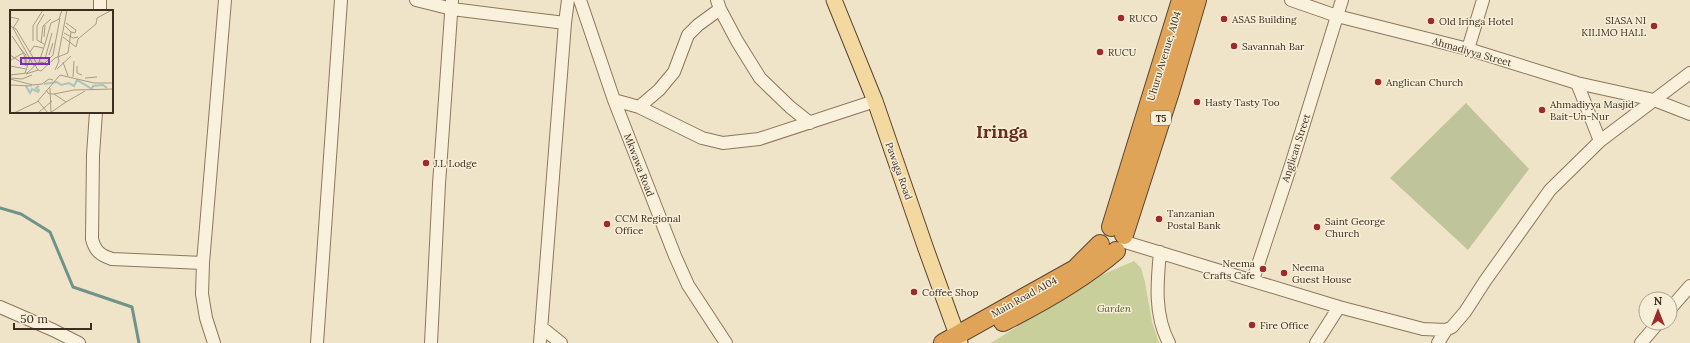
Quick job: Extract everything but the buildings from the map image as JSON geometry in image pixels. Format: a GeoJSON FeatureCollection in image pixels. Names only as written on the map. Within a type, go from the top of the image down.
{"type":"FeatureCollection","features":[{"type":"Feature","properties":{"kind":"highway","name":"Uhuru Avenue, A104"},"geometry":{"type":"LineString","coordinates":[[1115,240],[1181,0]]}},
{"type":"Feature","properties":{"kind":"highway","name":"Uhuru Avenue, A104"},"geometry":{"type":"LineString","coordinates":[[1115,240],[1170,92],[1197,0]]}},
{"type":"Feature","properties":{"kind":"highway"},"geometry":{"type":"LineString","coordinates":[[956,341],[1028,310],[1090,272],[1115,240]]}},
{"type":"Feature","properties":{"kind":"main road","name":"Pawaga Road"},"geometry":{"type":"LineString","coordinates":[[834,0],[875,102],[956,341]]}},
{"type":"Feature","properties":{"kind":"street"},"geometry":{"type":"LineString","coordinates":[[214,343],[206,318],[202,294],[203,263],[225,0]]}},
{"type":"Feature","properties":{"kind":"street"},"geometry":{"type":"LineString","coordinates":[[317,343],[341,0]]}},
{"type":"Feature","properties":{"kind":"street"},"geometry":{"type":"LineString","coordinates":[[416,0],[452,4],[565,23]]}},
{"type":"Feature","properties":{"kind":"street"},"geometry":{"type":"LineString","coordinates":[[540,343],[568,0]]}},
{"type":"Feature","properties":{"kind":"street","name":"Mkwawa Road"},"geometry":{"type":"LineString","coordinates":[[580,0],[614,100],[675,256],[688,285],[726,343]]}},
{"type":"Feature","properties":{"kind":"street","name":"Ahmadiyya Street"},"geometry":{"type":"LineString","coordinates":[[1290,0],[1337,16],[1468,49],[1577,83],[1654,100],[1690,114]]}},
{"type":"Feature","properties":{"kind":"street","name":"Anglican Street"},"geometry":{"type":"LineString","coordinates":[[1253,280],[1292,162],[1342,0]]}},
{"type":"Feature","properties":{"kind":"street"},"geometry":{"type":"LineString","coordinates":[[1468,49],[1483,0]]}},
{"type":"Feature","properties":{"kind":"street"},"geometry":{"type":"LineString","coordinates":[[431,343],[439,184],[452,4]]}},
{"type":"Feature","properties":{"kind":"street"},"geometry":{"type":"LineString","coordinates":[[639,107],[659,90],[674,72],[688,35],[718,4],[737,41],[760,78],[790,108],[810,123]]}},
{"type":"Feature","properties":{"kind":"street"},"geometry":{"type":"LineString","coordinates":[[1438,343],[1446,330],[1465,312],[1485,281],[1550,190],[1600,141],[1690,73]]}},
{"type":"Feature","properties":{"kind":"street"},"geometry":{"type":"LineString","coordinates":[[1577,83],[1600,141]]}},
{"type":"Feature","properties":{"kind":"street"},"geometry":{"type":"LineString","coordinates":[[614,100],[639,107],[702,138],[723,143],[759,139],[875,102]]}},
{"type":"Feature","properties":{"kind":"street"},"geometry":{"type":"LineString","coordinates":[[96,113],[92,185],[92,239],[94,248],[101,255],[112,259],[203,263]]}},
{"type":"Feature","properties":{"kind":"street"},"geometry":{"type":"LineString","coordinates":[[1115,240],[1160,252],[1339,307],[1423,329],[1446,330]]}},
{"type":"Feature","properties":{"kind":"street"},"geometry":{"type":"LineString","coordinates":[[1160,252],[1157,284],[1158,308],[1162,331],[1169,343]]}},
{"type":"Feature","properties":{"kind":"street"},"geometry":{"type":"LineString","coordinates":[[1678,300],[1690,286]]}},
{"type":"Feature","properties":{"kind":"street"},"geometry":{"type":"LineString","coordinates":[[0,307],[79,343]]}},
{"type":"Feature","properties":{"kind":"street"},"geometry":{"type":"LineString","coordinates":[[1316,343],[1339,307]]}},
{"type":"Feature","properties":{"kind":"street"},"geometry":{"type":"LineString","coordinates":[[541,327],[561,343]]}},
{"type":"Feature","properties":{"kind":"street"},"geometry":{"type":"LineString","coordinates":[[1641,343],[1651,331]]}},
{"type":"Feature","properties":{"kind":"green space"},"geometry":{"type":"Polygon","coordinates":[[[1466,103],[1529,169],[1468,250],[1390,178],[1466,103]]]}},
{"type":"Feature","properties":{"kind":"green space","name":"Garden"},"geometry":{"type":"Polygon","coordinates":[[[1134,261],[1141,268],[1152,322],[1159,343],[991,343],[1092,279],[1134,261]]]}},
{"type":"Feature","properties":{"kind":"waterway"},"geometry":{"type":"LineString","coordinates":[[0,208],[21,214],[50,232],[73,287],[132,307],[139,343]]}},
{"type":"Feature","properties":{"kind":"place","name":"RUCO"},"geometry":{"type":"Point","coordinates":[1121,18]}},
{"type":"Feature","properties":{"kind":"place","name":"ASAS Building"},"geometry":{"type":"Point","coordinates":[1224,19]}},
{"type":"Feature","properties":{"kind":"place","name":"Old Iringa Hotel"},"geometry":{"type":"Point","coordinates":[1431,21]}},
{"type":"Feature","properties":{"kind":"place","name":"SIASA NI KILIMO HALL"},"geometry":{"type":"Point","coordinates":[1654,26]}},
{"type":"Feature","properties":{"kind":"place","name":"Savannah Bar"},"geometry":{"type":"Point","coordinates":[1234,46]}},
{"type":"Feature","properties":{"kind":"place","name":"RUCU"},"geometry":{"type":"Point","coordinates":[1100,52]}},
{"type":"Feature","properties":{"kind":"place","name":"Anglican Church"},"geometry":{"type":"Point","coordinates":[1378,82]}},
{"type":"Feature","properties":{"kind":"place","name":"Hasty Tasty Too"},"geometry":{"type":"Point","coordinates":[1197,102]}},
{"type":"Feature","properties":{"kind":"place","name":"Ahmadiyya Masjid Bait-Un-Nur"},"geometry":{"type":"Point","coordinates":[1542,110]}},
{"type":"Feature","properties":{"kind":"place","name":"J.L Lodge"},"geometry":{"type":"Point","coordinates":[426,163]}},
{"type":"Feature","properties":{"kind":"place","name":"Tanzanian Postal Bank"},"geometry":{"type":"Point","coordinates":[1159,219]}},
{"type":"Feature","properties":{"kind":"place","name":"CCM Regional Office"},"geometry":{"type":"Point","coordinates":[607,224]}},
{"type":"Feature","properties":{"kind":"place","name":"Saint George Church"},"geometry":{"type":"Point","coordinates":[1317,227]}},
{"type":"Feature","properties":{"kind":"place","name":"Neema Crafts Cafe"},"geometry":{"type":"Point","coordinates":[1263,269]}},
{"type":"Feature","properties":{"kind":"place","name":"Neema Guest House"},"geometry":{"type":"Point","coordinates":[1284,273]}},
{"type":"Feature","properties":{"kind":"place","name":"Coffee Shop"},"geometry":{"type":"Point","coordinates":[914,292]}},
{"type":"Feature","properties":{"kind":"place","name":"Fire Office"},"geometry":{"type":"Point","coordinates":[1252,325]}},
{"type":"Feature","properties":{"kind":"district","name":"Iringa"},"geometry":{"type":"Point","coordinates":[1002,131]}}]}
